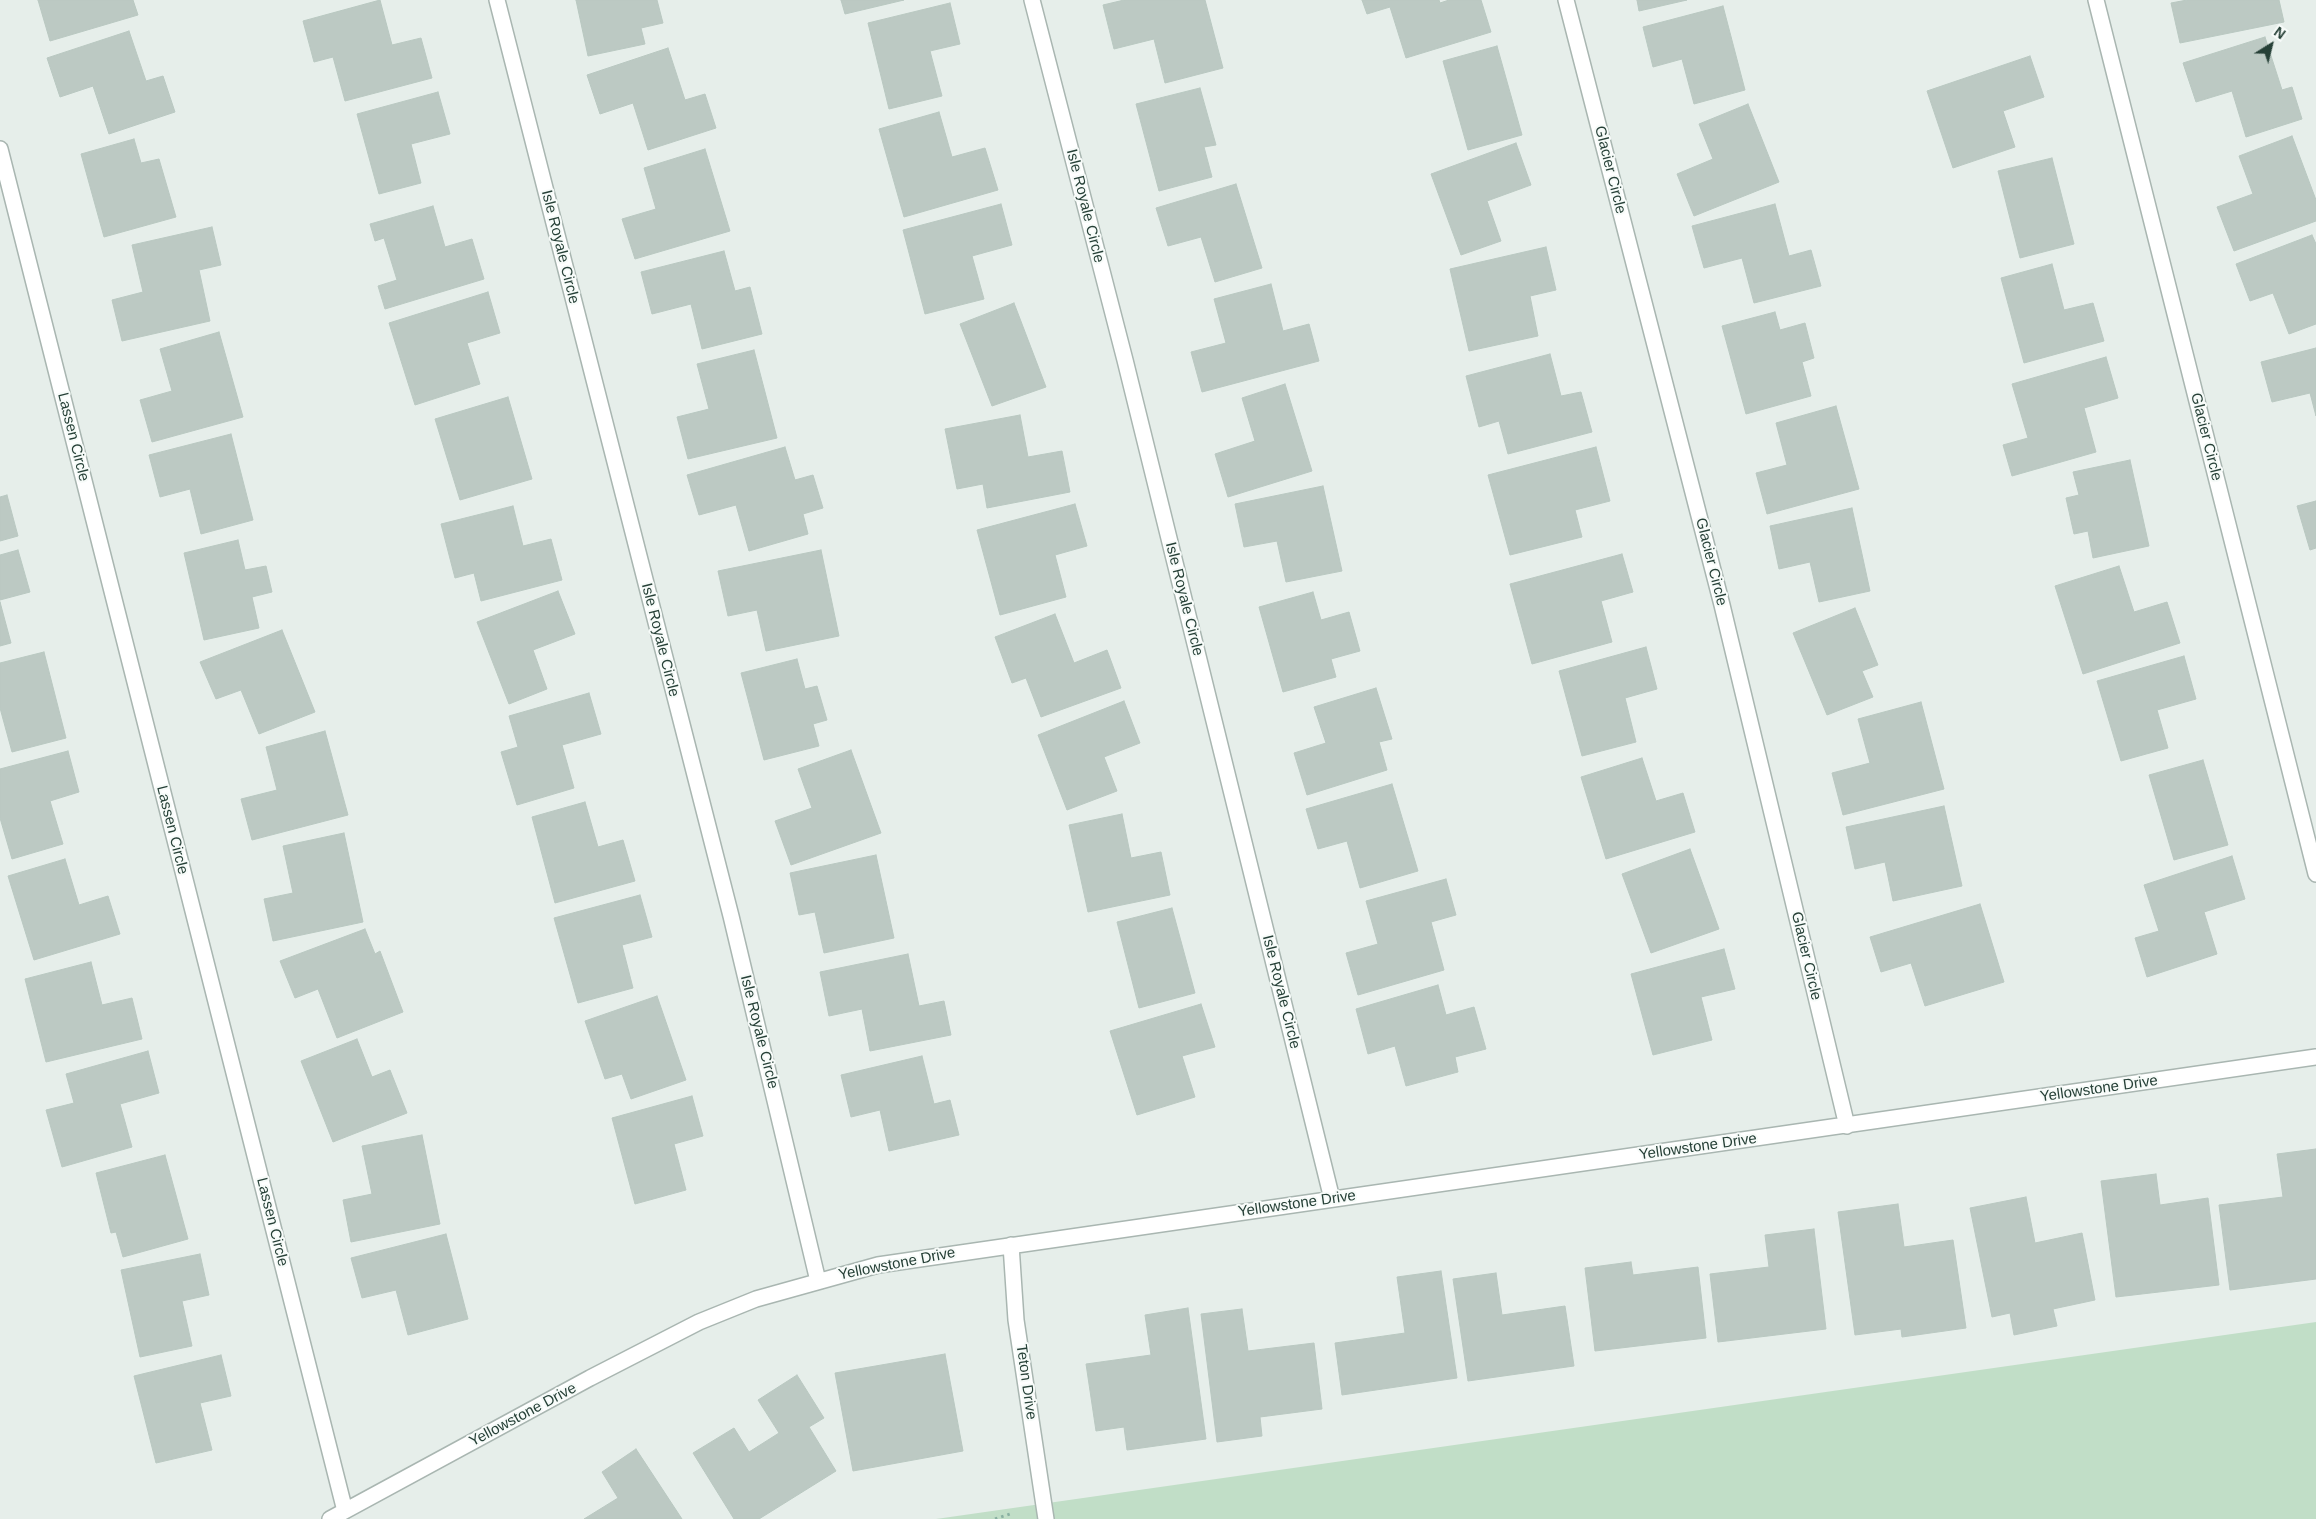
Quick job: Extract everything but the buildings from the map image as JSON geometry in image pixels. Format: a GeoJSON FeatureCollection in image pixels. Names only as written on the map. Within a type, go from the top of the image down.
{"type":"FeatureCollection","features":[{"type":"Feature","properties":{"kind":"street","name":"Isle Royale Circle"},"geometry":{"type":"LineString","coordinates":[[497,0],[729,907],[818,1280]]}},
{"type":"Feature","properties":{"kind":"street","name":"Isle Royale Circle"},"geometry":{"type":"LineString","coordinates":[[1032,0],[1125,360],[1332,1199]]}},
{"type":"Feature","properties":{"kind":"street","name":"Glacier Circle"},"geometry":{"type":"LineString","coordinates":[[1566,0],[1722,605],[1847,1126]]}},
{"type":"Feature","properties":{"kind":"street","name":"Glacier Circle"},"geometry":{"type":"LineString","coordinates":[[2096,0],[2316,874]]}},
{"type":"Feature","properties":{"kind":"street","name":"Lassen Circle"},"geometry":{"type":"LineString","coordinates":[[0,149],[345,1511]]}},
{"type":"Feature","properties":{"kind":"street","name":"Yellowstone Drive"},"geometry":{"type":"LineString","coordinates":[[330,1519],[700,1322],[756,1299],[818,1280],[878,1265],[2316,1057]]}},
{"type":"Feature","properties":{"kind":"street","name":"Teton Drive"},"geometry":{"type":"LineString","coordinates":[[1012,1245],[1016,1320],[1046,1519]]}},
{"type":"Feature","properties":{"kind":"path"},"geometry":{"type":"LineString","coordinates":[[995,1519],[1013,1513]]}},
{"type":"Feature","properties":{"kind":"green space"},"geometry":{"type":"Polygon","coordinates":[[[2316,1322],[2316,1519],[936,1519],[2316,1322]]]}}]}
